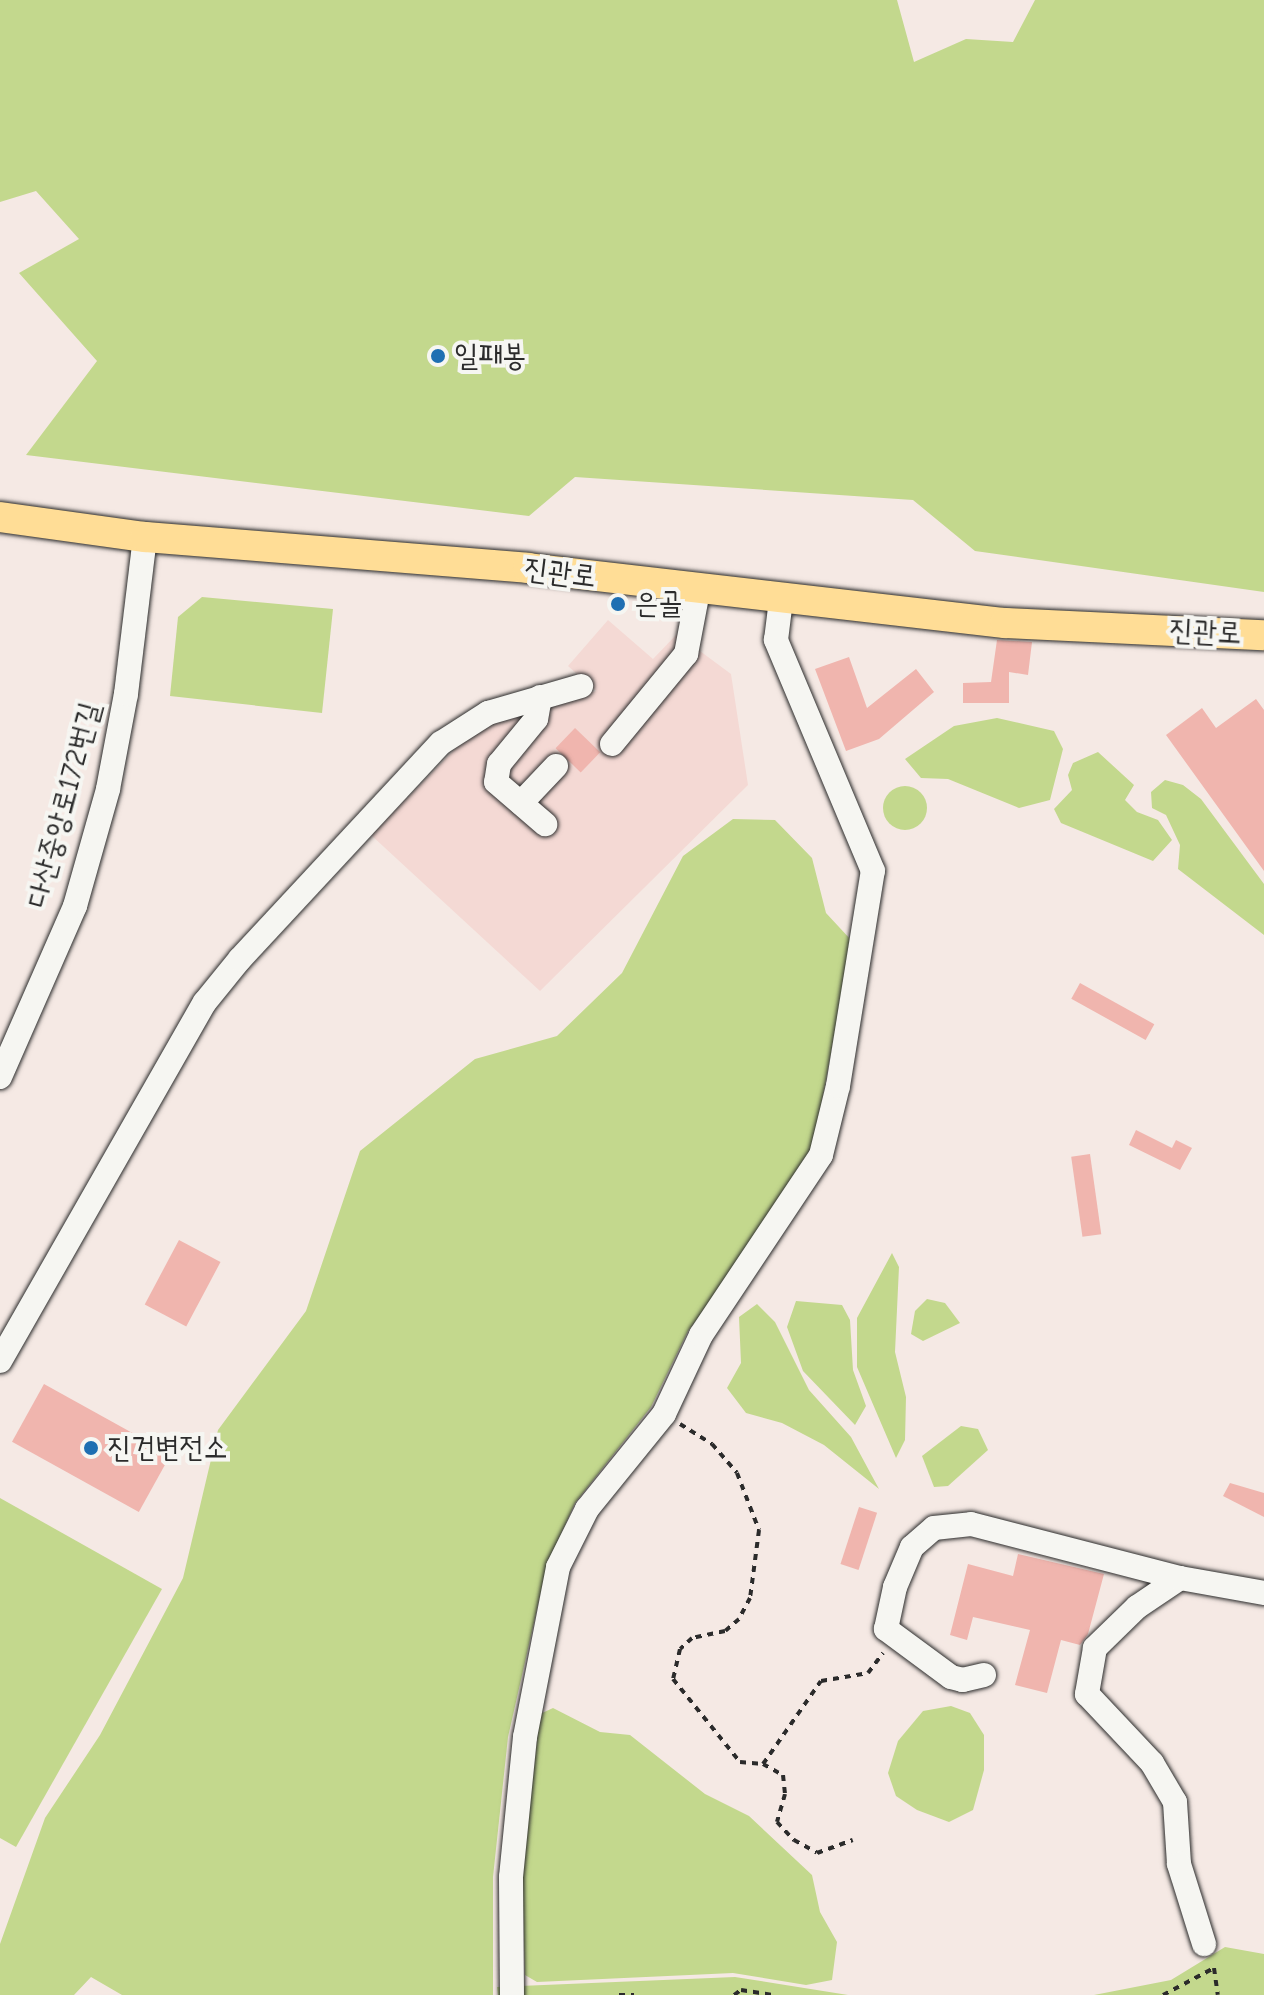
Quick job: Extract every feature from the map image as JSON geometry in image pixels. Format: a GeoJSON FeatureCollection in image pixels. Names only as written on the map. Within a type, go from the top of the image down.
{"type":"FeatureCollection","features":[{"type":"Feature","properties":{"kind":"main road","name":"진관로"},"geometry":{"type":"LineString","coordinates":[[0,517],[145,537],[528,568],[698,591],[1005,623],[1264,635]]}},
{"type":"Feature","properties":{"kind":"street","name":"다산중앙로172번길"},"geometry":{"type":"LineString","coordinates":[[0,1077],[75,906],[108,789],[145,537]]}},
{"type":"Feature","properties":{"kind":"street"},"geometry":{"type":"LineString","coordinates":[[612,744],[686,654],[698,591]]}},
{"type":"Feature","properties":{"kind":"street"},"geometry":{"type":"LineString","coordinates":[[512,1995],[511,1877],[525,1737],[558,1567],[587,1509],[664,1414],[701,1335],[821,1155],[838,1086],[873,871],[776,640],[781,600]]}},
{"type":"Feature","properties":{"kind":"street"},"geometry":{"type":"LineString","coordinates":[[0,1361],[205,1002],[419,762],[488,713],[581,686]]}},
{"type":"Feature","properties":{"kind":"street"},"geometry":{"type":"LineString","coordinates":[[540,697],[536,719],[497,773],[496,782],[545,824]]}},
{"type":"Feature","properties":{"kind":"street"},"geometry":{"type":"LineString","coordinates":[[521,803],[556,766]]}},
{"type":"Feature","properties":{"kind":"street"},"geometry":{"type":"LineString","coordinates":[[984,1675],[963,1680],[951,1677],[916,1648],[893,1639],[886,1629],[895,1587],[912,1547],[934,1528],[971,1524],[1180,1578],[1264,1593]]}},
{"type":"Feature","properties":{"kind":"street"},"geometry":{"type":"LineString","coordinates":[[1180,1578],[1137,1607],[1095,1648],[1087,1694],[1166,1783],[1175,1802],[1179,1864],[1189,1906],[1204,1944]]}},
{"type":"Feature","properties":{"kind":"path"},"geometry":{"type":"LineString","coordinates":[[664,1414],[712,1444],[737,1473],[759,1530],[750,1598],[739,1619],[725,1631],[692,1638],[680,1649],[673,1679],[740,1762],[763,1764],[783,1775],[785,1794],[777,1822],[794,1840],[817,1853],[853,1840]]}},
{"type":"Feature","properties":{"kind":"path"},"geometry":{"type":"LineString","coordinates":[[763,1764],[821,1681],[868,1673],[893,1639]]}},
{"type":"Feature","properties":{"kind":"path"},"geometry":{"type":"LineString","coordinates":[[1163,1995],[1214,1968],[1218,1995]]}},
{"type":"Feature","properties":{"kind":"path"},"geometry":{"type":"LineString","coordinates":[[734,1995],[741,1990],[773,1995]]}},
{"type":"Feature","properties":{"kind":"path"},"geometry":{"type":"LineString","coordinates":[[619,1995],[634,1995]]}},
{"type":"Feature","properties":{"kind":"shaded area"},"geometry":{"type":"Polygon","coordinates":[[[608,620],[653,659],[677,634],[731,674],[748,785],[540,991],[371,835],[466,738],[517,712],[596,691],[568,666],[608,620]]]}},
{"type":"Feature","properties":{"kind":"green space"},"geometry":{"type":"Polygon","coordinates":[[[0,0],[897,0],[914,62],[966,39],[1013,42],[1035,0],[1264,0],[1264,592],[975,551],[913,500],[575,477],[529,516],[26,455],[97,361],[19,273],[79,239],[36,191],[0,202],[0,0]]]}},
{"type":"Feature","properties":{"kind":"green space"},"geometry":{"type":"Polygon","coordinates":[[[202,597],[333,609],[322,713],[170,696],[178,617],[202,597]]]}},
{"type":"Feature","properties":{"kind":"green space"},"geometry":{"type":"Polygon","coordinates":[[[997,718],[1054,731],[1063,749],[1050,800],[1019,808],[948,779],[921,778],[905,759],[954,726],[997,718]]]}},
{"type":"Feature","properties":{"kind":"green space"},"geometry":{"type":"Polygon","coordinates":[[[1098,752],[1134,785],[1125,800],[1137,812],[1158,820],[1172,840],[1153,861],[1061,823],[1054,809],[1072,790],[1068,775],[1073,763],[1098,752]]]}},
{"type":"Feature","properties":{"kind":"green space"},"geometry":{"type":"Polygon","coordinates":[[[1165,780],[1183,785],[1201,799],[1264,884],[1264,935],[1178,869],[1180,845],[1166,815],[1152,808],[1151,792],[1165,780]]]}},
{"type":"Feature","properties":{"kind":"green space"},"geometry":{"type":"Polygon","coordinates":[[[905,786],[920,793],[927,808],[920,823],[905,830],[890,823],[883,808],[890,793],[905,786]]]}},
{"type":"Feature","properties":{"kind":"green space"},"geometry":{"type":"Polygon","coordinates":[[[733,819],[775,820],[812,858],[826,913],[852,941],[812,1154],[779,1210],[688,1331],[651,1407],[575,1503],[547,1565],[508,1737],[493,1877],[493,1995],[122,1995],[91,1977],[74,1995],[0,1995],[0,1944],[45,1818],[100,1735],[183,1578],[218,1430],[306,1311],[360,1151],[475,1059],[557,1036],[622,973],[683,856],[733,819]]]}},
{"type":"Feature","properties":{"kind":"green space"},"geometry":{"type":"Polygon","coordinates":[[[892,1253],[899,1267],[895,1352],[906,1397],[905,1440],[896,1458],[857,1367],[857,1318],[892,1253]]]}},
{"type":"Feature","properties":{"kind":"green space"},"geometry":{"type":"Polygon","coordinates":[[[927,1299],[945,1303],[960,1323],[923,1341],[911,1334],[915,1311],[927,1299]]]}},
{"type":"Feature","properties":{"kind":"green space"},"geometry":{"type":"Polygon","coordinates":[[[796,1301],[842,1305],[850,1320],[853,1370],[866,1406],[855,1425],[803,1371],[787,1327],[796,1301]]]}},
{"type":"Feature","properties":{"kind":"green space"},"geometry":{"type":"Polygon","coordinates":[[[757,1304],[775,1322],[809,1390],[851,1437],[879,1489],[824,1445],[782,1423],[746,1413],[727,1388],[741,1363],[739,1317],[757,1304]]]}},
{"type":"Feature","properties":{"kind":"green space"},"geometry":{"type":"Polygon","coordinates":[[[961,1426],[978,1429],[988,1450],[948,1486],[934,1487],[922,1456],[961,1426]]]}},
{"type":"Feature","properties":{"kind":"green space"},"geometry":{"type":"Polygon","coordinates":[[[0,1498],[162,1589],[16,1847],[0,1838],[0,1498]]]}},
{"type":"Feature","properties":{"kind":"green space"},"geometry":{"type":"Polygon","coordinates":[[[951,1706],[970,1713],[984,1735],[984,1770],[973,1810],[949,1822],[917,1810],[896,1796],[888,1773],[898,1741],[923,1711],[951,1706]]]}},
{"type":"Feature","properties":{"kind":"green space"},"geometry":{"type":"Polygon","coordinates":[[[553,1708],[600,1732],[630,1735],[705,1794],[749,1816],[812,1875],[820,1912],[837,1942],[832,1980],[806,1985],[733,1973],[537,1982],[525,1975],[522,1876],[540,1714],[553,1708]]]}},
{"type":"Feature","properties":{"kind":"green space"},"geometry":{"type":"Polygon","coordinates":[[[1225,1947],[1264,1954],[1264,1995],[1094,1995],[1171,1980],[1225,1947]]]}},
{"type":"Feature","properties":{"kind":"green space"},"geometry":{"type":"Polygon","coordinates":[[[735,1977],[848,1995],[498,1995],[497,1987],[735,1977]]]}},
{"type":"Feature","properties":{"kind":"building"},"geometry":{"type":"Polygon","coordinates":[[[997,640],[1032,642],[1028,675],[1009,672],[1009,703],[963,703],[963,683],[991,682],[997,640]]]}},
{"type":"Feature","properties":{"kind":"building"},"geometry":{"type":"Polygon","coordinates":[[[849,657],[867,708],[916,669],[934,692],[879,739],[846,751],[815,669],[849,657]]]}},
{"type":"Feature","properties":{"kind":"building"},"geometry":{"type":"Polygon","coordinates":[[[1256,699],[1264,710],[1264,871],[1166,735],[1202,708],[1216,728],[1256,699]]]}},
{"type":"Feature","properties":{"kind":"building"},"geometry":{"type":"Polygon","coordinates":[[[575,728],[600,752],[581,772],[556,748],[575,728]]]}},
{"type":"Feature","properties":{"kind":"building"},"geometry":{"type":"Polygon","coordinates":[[[1080,983],[1154,1024],[1146,1040],[1071,999],[1080,983]]]}},
{"type":"Feature","properties":{"kind":"building"},"geometry":{"type":"Polygon","coordinates":[[[1136,1130],[1172,1148],[1176,1140],[1192,1148],[1180,1170],[1129,1145],[1136,1130]]]}},
{"type":"Feature","properties":{"kind":"building"},"geometry":{"type":"Polygon","coordinates":[[[1090,1154],[1101,1234],[1082,1237],[1071,1157],[1090,1154]]]}},
{"type":"Feature","properties":{"kind":"building"},"geometry":{"type":"Polygon","coordinates":[[[179,1240],[220,1262],[186,1327],[145,1304],[179,1240]]]}},
{"type":"Feature","properties":{"kind":"building","name":"진건변전소"},"geometry":{"type":"Polygon","coordinates":[[[44,1384],[171,1454],[139,1512],[12,1442],[44,1384]]]}},
{"type":"Feature","properties":{"kind":"building"},"geometry":{"type":"Polygon","coordinates":[[[1230,1483],[1264,1493],[1264,1517],[1223,1496],[1230,1483]]]}},
{"type":"Feature","properties":{"kind":"building"},"geometry":{"type":"Polygon","coordinates":[[[859,1507],[877,1513],[859,1570],[840,1564],[859,1507]]]}},
{"type":"Feature","properties":{"kind":"building"},"geometry":{"type":"Polygon","coordinates":[[[1018,1554],[1104,1574],[1088,1634],[1080,1645],[1061,1640],[1047,1693],[1015,1685],[1030,1630],[973,1617],[967,1640],[950,1635],[968,1564],[1013,1576],[1018,1554]]]}},
{"type":"Feature","properties":{"kind":"place","name":"일패봉"},"geometry":{"type":"Point","coordinates":[438,356]}},
{"type":"Feature","properties":{"kind":"place","name":"은골"},"geometry":{"type":"Point","coordinates":[618,604]}},
{"type":"Feature","properties":{"kind":"place","name":"진건변전소"},"geometry":{"type":"Point","coordinates":[91,1448]}}]}
